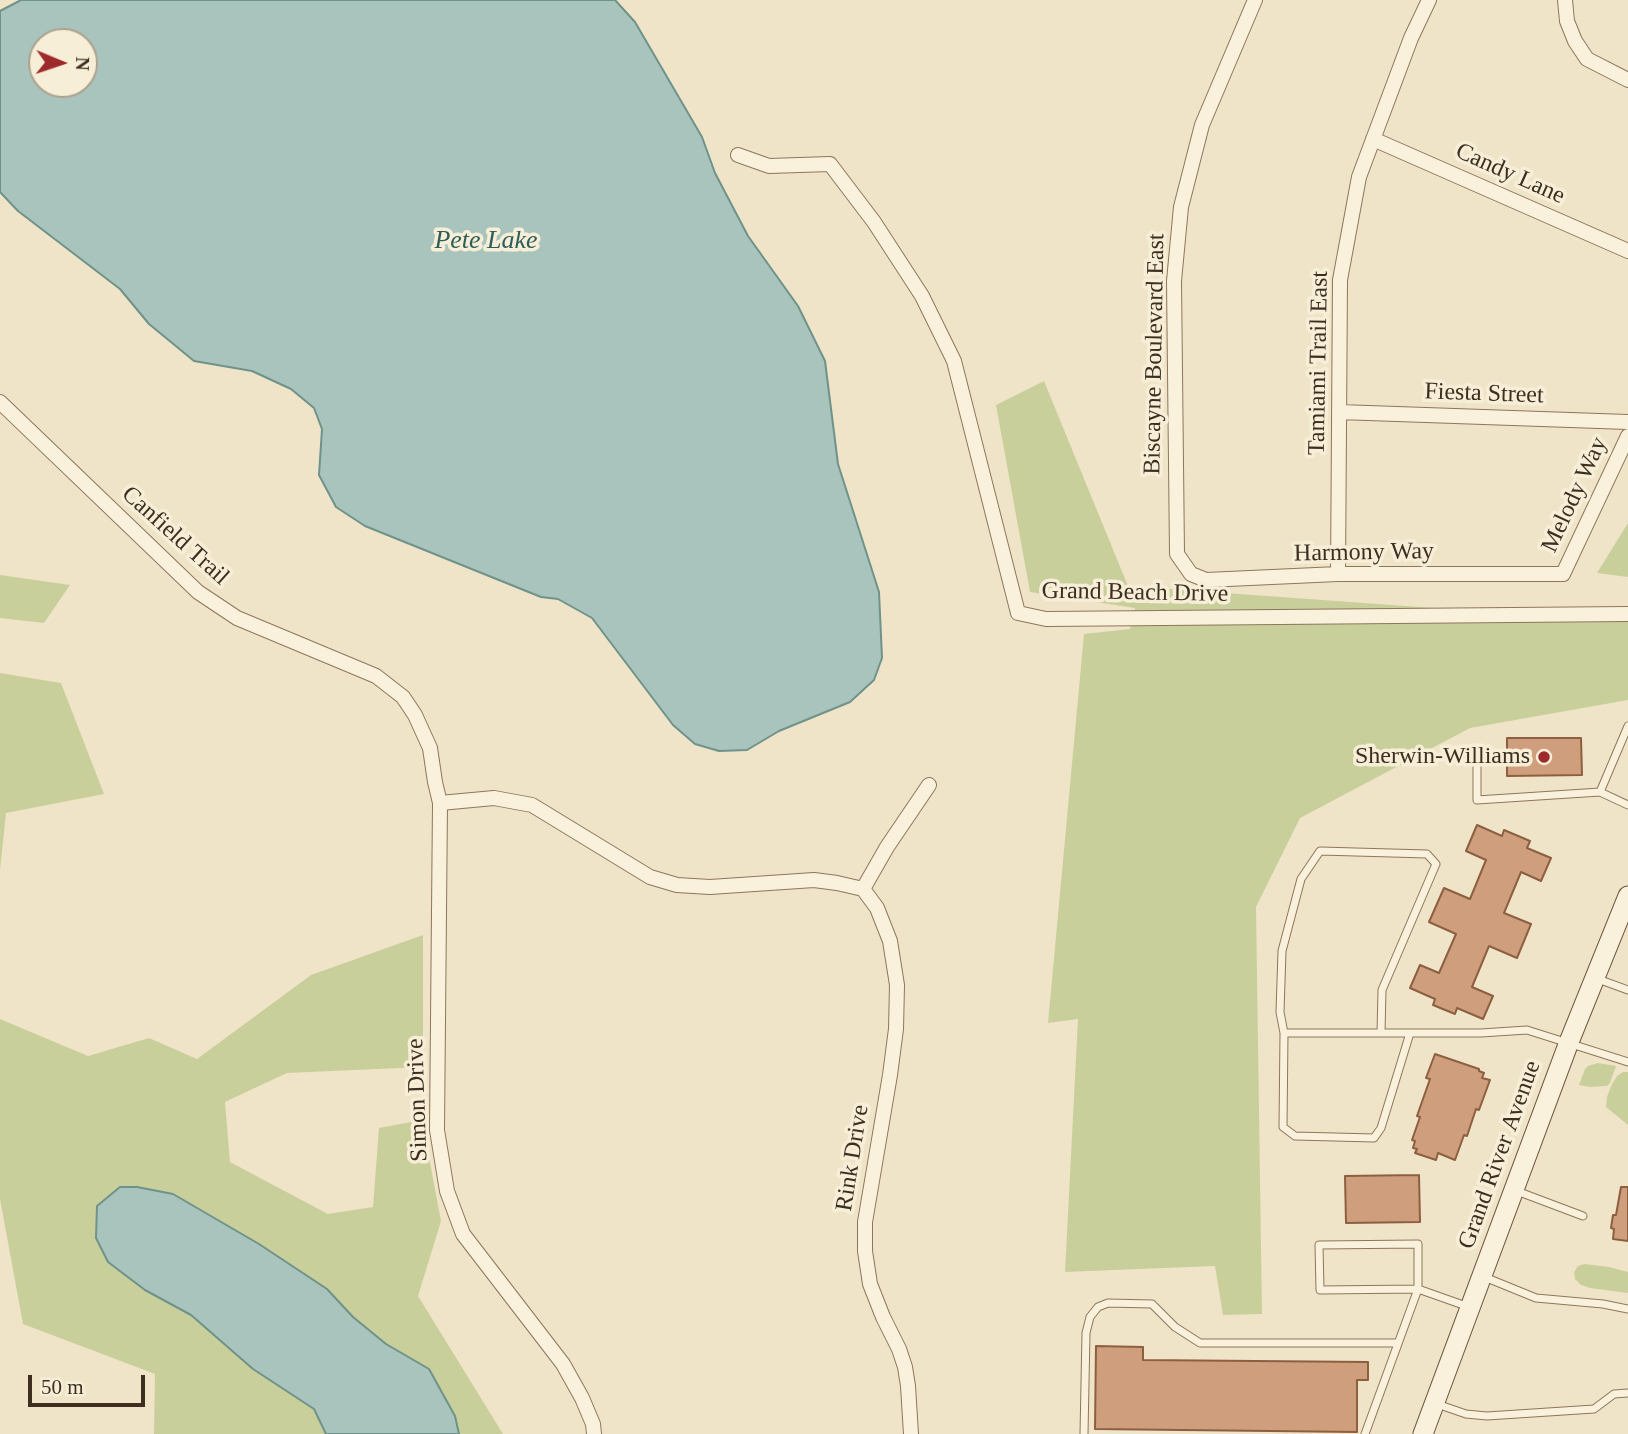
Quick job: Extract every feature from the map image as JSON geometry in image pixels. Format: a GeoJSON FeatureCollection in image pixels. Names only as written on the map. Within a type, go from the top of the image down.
{"type":"FeatureCollection","features":[{"type":"Feature","properties":{"kind":"main road","name":"Grand River Avenue"},"geometry":{"type":"LineString","coordinates":[[1423,1434],[1569,1042],[1628,896]]}},
{"type":"Feature","properties":{"kind":"street","name":"Biscayne Boulevard East"},"geometry":{"type":"LineString","coordinates":[[1177,554],[1174,281],[1181,207],[1202,125],[1255,0]]}},
{"type":"Feature","properties":{"kind":"street","name":"Tamiami Trail East"},"geometry":{"type":"LineString","coordinates":[[1338,574],[1340,280],[1359,177],[1411,38],[1429,0]]}},
{"type":"Feature","properties":{"kind":"street"},"geometry":{"type":"LineString","coordinates":[[1565,0],[1567,21],[1575,41],[1587,59],[1628,80]]}},
{"type":"Feature","properties":{"kind":"street","name":"Candy Lane"},"geometry":{"type":"LineString","coordinates":[[1373,139],[1628,251]]}},
{"type":"Feature","properties":{"kind":"street","name":"Grand Beach Drive"},"geometry":{"type":"LineString","coordinates":[[738,155],[769,166],[830,164],[874,222],[922,296],[954,361],[1018,613],[1046,618],[1628,614]]}},
{"type":"Feature","properties":{"kind":"street","name":"Canfield Trail"},"geometry":{"type":"LineString","coordinates":[[0,402],[198,592],[237,618],[376,676],[403,696],[430,748],[440,803]]}},
{"type":"Feature","properties":{"kind":"street","name":"Fiesta Street"},"geometry":{"type":"LineString","coordinates":[[1339,412],[1628,422]]}},
{"type":"Feature","properties":{"kind":"street","name":"Melody Way"},"geometry":{"type":"LineString","coordinates":[[1563,574],[1628,436]]}},
{"type":"Feature","properties":{"kind":"street","name":"Harmony Way"},"geometry":{"type":"LineString","coordinates":[[1177,554],[1191,574],[1206,580],[1338,574],[1563,574]]}},
{"type":"Feature","properties":{"kind":"street"},"geometry":{"type":"LineString","coordinates":[[440,803],[494,798],[532,805],[650,877],[677,884],[710,887],[814,880],[863,889],[887,847],[929,785]]}},
{"type":"Feature","properties":{"kind":"street","name":"Simon Drive"},"geometry":{"type":"LineString","coordinates":[[440,803],[437,1130],[447,1191],[463,1234],[563,1364],[582,1398],[593,1424],[594,1434]]}},
{"type":"Feature","properties":{"kind":"street","name":"Rink Drive"},"geometry":{"type":"LineString","coordinates":[[863,889],[877,908],[890,941],[897,985],[896,1029],[865,1222],[864,1251],[870,1284],[905,1367],[911,1434]]}},
{"type":"Feature","properties":{"kind":"lane"},"geometry":{"type":"LineString","coordinates":[[1600,792],[1628,726]]}},
{"type":"Feature","properties":{"kind":"lane"},"geometry":{"type":"LineString","coordinates":[[1477,765],[1477,800],[1600,792],[1628,804]]}},
{"type":"Feature","properties":{"kind":"lane"},"geometry":{"type":"LineString","coordinates":[[1381,1032],[1382,990],[1436,863],[1427,854],[1320,851],[1301,879],[1282,951],[1280,1012],[1284,1033],[1283,1127],[1295,1136],[1374,1138],[1381,1128],[1410,1033]]}},
{"type":"Feature","properties":{"kind":"lane"},"geometry":{"type":"LineString","coordinates":[[1594,978],[1628,990]]}},
{"type":"Feature","properties":{"kind":"lane"},"geometry":{"type":"LineString","coordinates":[[1284,1033],[1481,1033],[1527,1030],[1628,1062]]}},
{"type":"Feature","properties":{"kind":"lane"},"geometry":{"type":"LineString","coordinates":[[1513,1189],[1583,1216]]}},
{"type":"Feature","properties":{"kind":"lane"},"geometry":{"type":"LineString","coordinates":[[1365,1434],[1418,1289],[1418,1244],[1320,1245],[1320,1290],[1418,1289],[1469,1308]]}},
{"type":"Feature","properties":{"kind":"lane"},"geometry":{"type":"LineString","coordinates":[[1481,1276],[1536,1298],[1628,1309]]}},
{"type":"Feature","properties":{"kind":"lane"},"geometry":{"type":"LineString","coordinates":[[1084,1434],[1086,1333],[1090,1317],[1098,1307],[1108,1303],[1152,1304],[1175,1327],[1200,1343],[1398,1343]]}},
{"type":"Feature","properties":{"kind":"lane"},"geometry":{"type":"LineString","coordinates":[[1435,1404],[1466,1414],[1487,1416],[1594,1409],[1614,1394],[1628,1393]]}},
{"type":"Feature","properties":{"kind":"green space"},"geometry":{"type":"Polygon","coordinates":[[[1044,381],[1128,586],[1628,622],[1628,700],[1470,728],[1300,818],[1256,907],[1262,1314],[1223,1315],[1215,1266],[1065,1272],[1078,1019],[1048,1023],[1084,634],[1130,629],[1135,608],[1030,592],[996,405],[1044,381]]]}},
{"type":"Feature","properties":{"kind":"green space"},"geometry":{"type":"Polygon","coordinates":[[[1628,523],[1628,577],[1597,573],[1628,523]]]}},
{"type":"Feature","properties":{"kind":"green space"},"geometry":{"type":"Polygon","coordinates":[[[0,575],[70,585],[44,623],[0,618],[0,575]]]}},
{"type":"Feature","properties":{"kind":"green space"},"geometry":{"type":"Polygon","coordinates":[[[0,673],[61,683],[104,794],[6,813],[0,870],[0,673]]]}},
{"type":"Feature","properties":{"kind":"green space"},"geometry":{"type":"Polygon","coordinates":[[[423,935],[423,1067],[287,1073],[225,1102],[230,1162],[328,1214],[373,1207],[379,1128],[422,1120],[441,1221],[418,1296],[503,1434],[459,1434],[455,1416],[429,1369],[386,1344],[353,1317],[327,1289],[259,1244],[173,1194],[137,1187],[120,1187],[145,1290],[191,1315],[253,1369],[314,1409],[326,1434],[154,1434],[155,1374],[23,1324],[0,1199],[0,1019],[88,1056],[149,1038],[197,1059],[311,975],[423,935]]]}},
{"type":"Feature","properties":{"kind":"green space"},"geometry":{"type":"Polygon","coordinates":[[[1598,1063],[1616,1066],[1610,1083],[1607,1086],[1579,1085],[1585,1069],[1598,1063]]]}},
{"type":"Feature","properties":{"kind":"green space"},"geometry":{"type":"Polygon","coordinates":[[[1623,1072],[1628,1072],[1628,1125],[1606,1107],[1611,1086],[1623,1072]]]}},
{"type":"Feature","properties":{"kind":"green space"},"geometry":{"type":"Polygon","coordinates":[[[1585,1264],[1628,1272],[1628,1293],[1581,1285],[1575,1279],[1574,1272],[1578,1266],[1585,1264]]]}},
{"type":"Feature","properties":{"kind":"water","name":"Pete Lake"},"geometry":{"type":"Polygon","coordinates":[[[21,0],[615,0],[635,22],[702,137],[715,173],[748,236],[798,306],[825,361],[838,464],[879,592],[882,658],[874,680],[850,702],[779,731],[747,750],[719,751],[695,744],[673,725],[592,618],[558,599],[541,597],[365,526],[336,507],[319,475],[322,429],[314,408],[291,389],[252,371],[194,361],[149,324],[120,289],[18,211],[0,192],[0,11],[21,0]]]}},
{"type":"Feature","properties":{"kind":"water"},"geometry":{"type":"Polygon","coordinates":[[[120,1187],[137,1187],[173,1194],[259,1244],[327,1289],[353,1317],[386,1344],[429,1369],[455,1416],[459,1434],[326,1434],[314,1409],[253,1369],[191,1315],[145,1290],[108,1262],[96,1238],[97,1206],[120,1187]]]}},
{"type":"Feature","properties":{"kind":"building","name":"Sherwin-Williams"},"geometry":{"type":"Polygon","coordinates":[[[1507,738],[1581,738],[1582,775],[1507,776],[1507,738]]]}},
{"type":"Feature","properties":{"kind":"building"},"geometry":{"type":"Polygon","coordinates":[[[1477,825],[1502,836],[1504,830],[1530,841],[1527,848],[1551,858],[1541,881],[1521,872],[1504,913],[1531,924],[1517,958],[1489,946],[1472,987],[1493,996],[1483,1019],[1457,1008],[1455,1014],[1433,1005],[1435,999],[1410,988],[1420,965],[1439,973],[1456,934],[1429,922],[1444,888],[1470,899],[1486,860],[1466,851],[1477,825]]]}},
{"type":"Feature","properties":{"kind":"building"},"geometry":{"type":"Polygon","coordinates":[[[1435,1054],[1479,1069],[1484,1073],[1482,1078],[1490,1080],[1455,1160],[1438,1153],[1436,1160],[1415,1153],[1417,1149],[1413,1148],[1415,1141],[1412,1140],[1420,1117],[1417,1116],[1430,1079],[1426,1078],[1435,1054]]]}},
{"type":"Feature","properties":{"kind":"building"},"geometry":{"type":"Polygon","coordinates":[[[1419,1175],[1420,1222],[1346,1223],[1345,1176],[1419,1175]]]}},
{"type":"Feature","properties":{"kind":"building"},"geometry":{"type":"Polygon","coordinates":[[[1621,1187],[1628,1187],[1628,1241],[1613,1239],[1614,1229],[1611,1228],[1621,1187]]]}},
{"type":"Feature","properties":{"kind":"building"},"geometry":{"type":"Polygon","coordinates":[[[1096,1346],[1143,1347],[1143,1360],[1368,1362],[1368,1380],[1357,1380],[1357,1432],[1095,1429],[1096,1346]]]}},
{"type":"Feature","properties":{"kind":"place","name":"Sherwin-Williams"},"geometry":{"type":"Point","coordinates":[1544,757]}}]}
